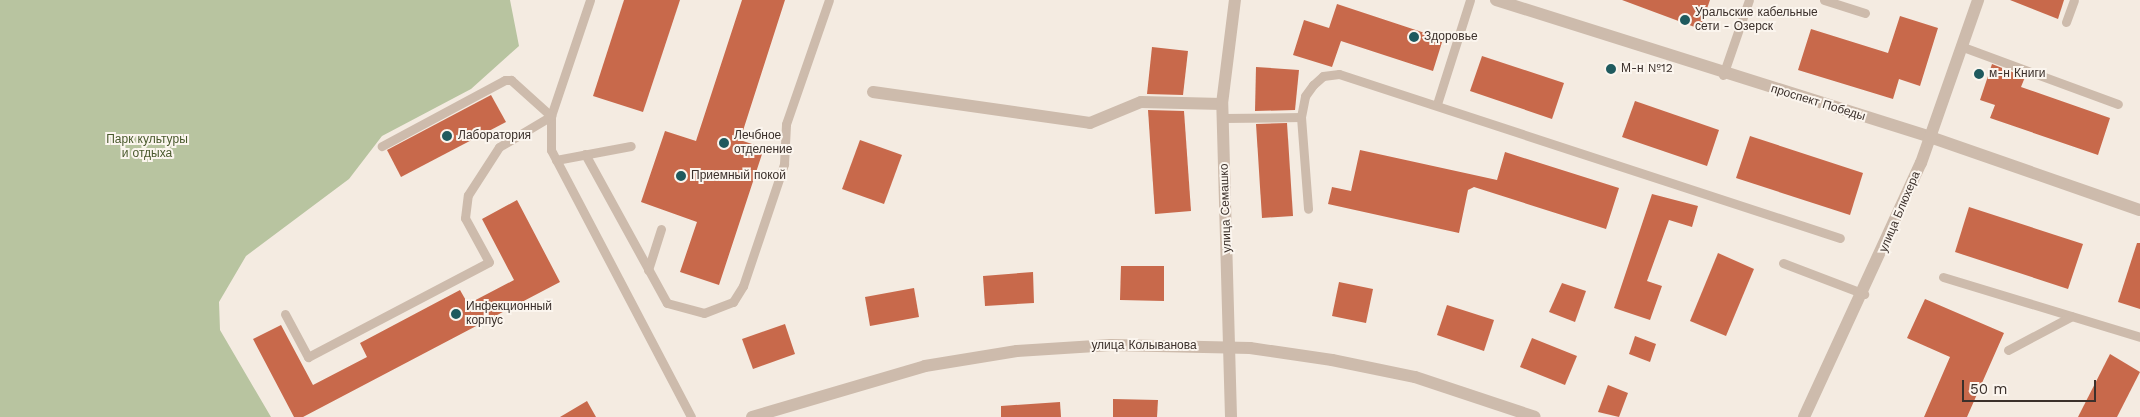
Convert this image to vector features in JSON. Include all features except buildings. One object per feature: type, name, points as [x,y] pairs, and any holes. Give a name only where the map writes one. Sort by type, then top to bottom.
[{"type":"street","name":"улица Семашко","points":[[1231,417],[1231,347],[1222,104],[1235,0]]},
{"type":"street","name":"проспект Победы","points":[[1496,0],[1723,75],[1930,137],[2140,210]]},
{"type":"street","name":"улица Блюхера","points":[[1804,417],[1864,294],[1930,137],[1978,0]]},
{"type":"street","points":[[873,92],[1090,123],[1141,102],[1222,104]]},
{"type":"street","name":"улица Колыванова","points":[[752,417],[896,374],[1018,351],[1111,345],[1231,347],[1415,376],[1535,417]]},
{"type":"lane","points":[[590,0],[551,116],[549,138],[556,160],[691,417]]},
{"type":"lane","points":[[585,154],[662,297],[680,310],[704,313],[733,302],[743,286],[784,164],[786,124],[829,0]]},
{"type":"lane","points":[[1437,104],[1470,0]]},
{"type":"lane","points":[[1723,75],[1749,0]]},
{"type":"lane","points":[[1824,0],[1865,13]]},
{"type":"lane","points":[[2066,22],[2074,0]]},
{"type":"lane","points":[[1963,47],[2118,104]]},
{"type":"lane","points":[[1308,209],[1302,117],[1305,96],[1312,85],[1322,76],[1339,74],[1437,104],[1840,238]]},
{"type":"lane","points":[[382,146],[505,80],[512,80],[551,116]]},
{"type":"lane","points":[[285,314],[308,357],[489,262],[465,218],[468,195],[499,147],[551,116]]},
{"type":"lane","points":[[1223,118],[1302,117]]},
{"type":"lane","points":[[556,160],[631,146]]},
{"type":"lane","points":[[648,270],[661,229]]},
{"type":"lane","points":[[1783,263],[1864,294]]},
{"type":"lane","points":[[1943,277],[2140,337]]},
{"type":"lane","points":[[2008,350],[2072,316]]},
{"type":"green space","name":"Парк культуры и отдыха","points":[[0,0],[510,0],[519,46],[471,89],[382,136],[349,179],[246,256],[219,302],[220,330],[271,417],[0,417]]},
{"type":"place","name":"Уральские кабельные сети - Озерск","points":[[1685,20]]},
{"type":"place","name":"Здоровье","points":[[1414,37]]},
{"type":"place","name":"М-н №12","points":[[1611,69]]},
{"type":"place","name":"м-н Книги","points":[[1979,74]]},
{"type":"place","name":"Лаборатория","points":[[447,136]]},
{"type":"place","name":"Лечбное отделение","points":[[724,143]]},
{"type":"place","name":"Приемный покой","points":[[681,176]]},
{"type":"place","name":"Инфекционный корпус","points":[[456,314]]}]
